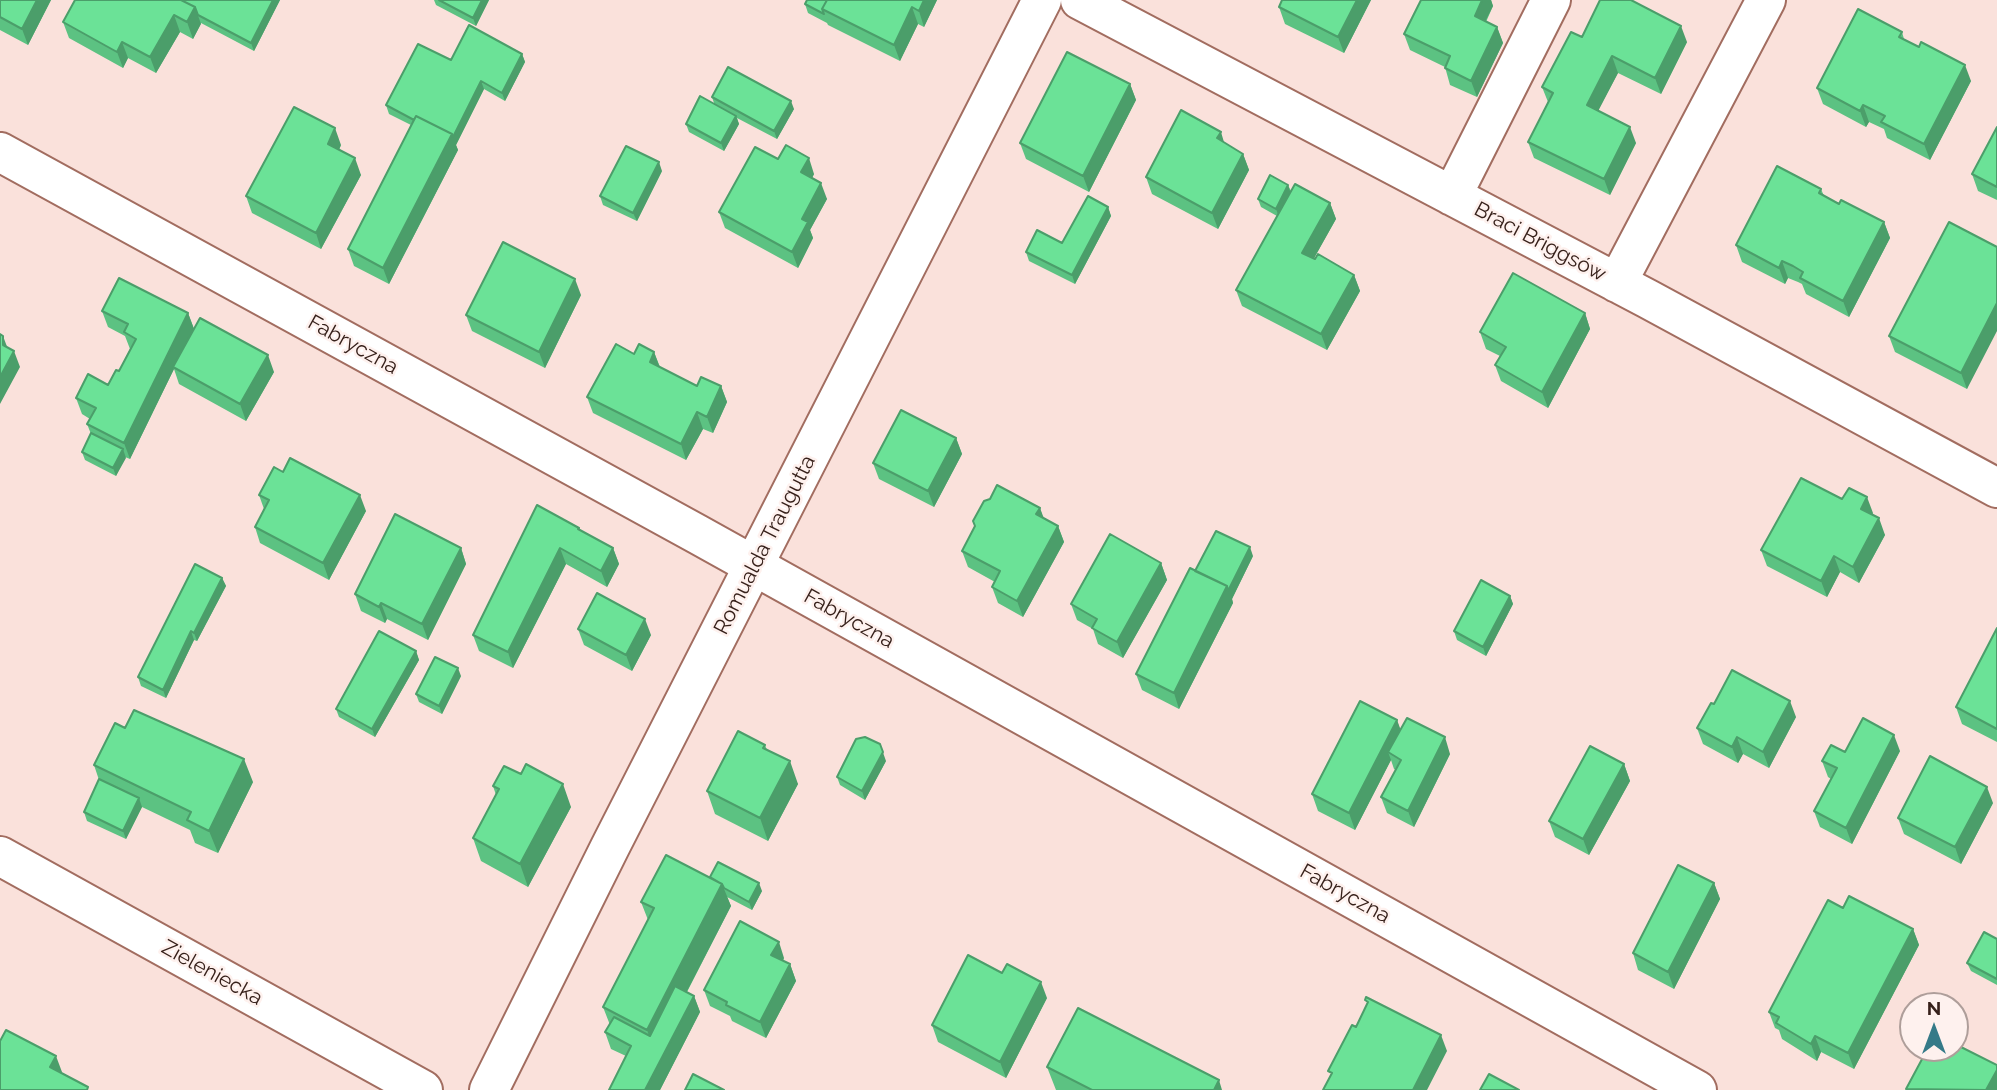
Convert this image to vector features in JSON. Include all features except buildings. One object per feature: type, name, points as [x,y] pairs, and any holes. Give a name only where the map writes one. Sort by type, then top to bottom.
[{"type":"street","name":"Romualda Traugutta","points":[[489,1090],[1042,0]]},
{"type":"street","name":"Braci Briggsów","points":[[1080,0],[1996,485]]},
{"type":"street","points":[[1452,196],[1551,0]]},
{"type":"street","points":[[1617,283],[1766,0]]},
{"type":"street","name":"Fabryczna","points":[[0,152],[754,566],[1696,1090]]},
{"type":"street","name":"Zieleniecka","points":[[0,856],[423,1090]]}]
